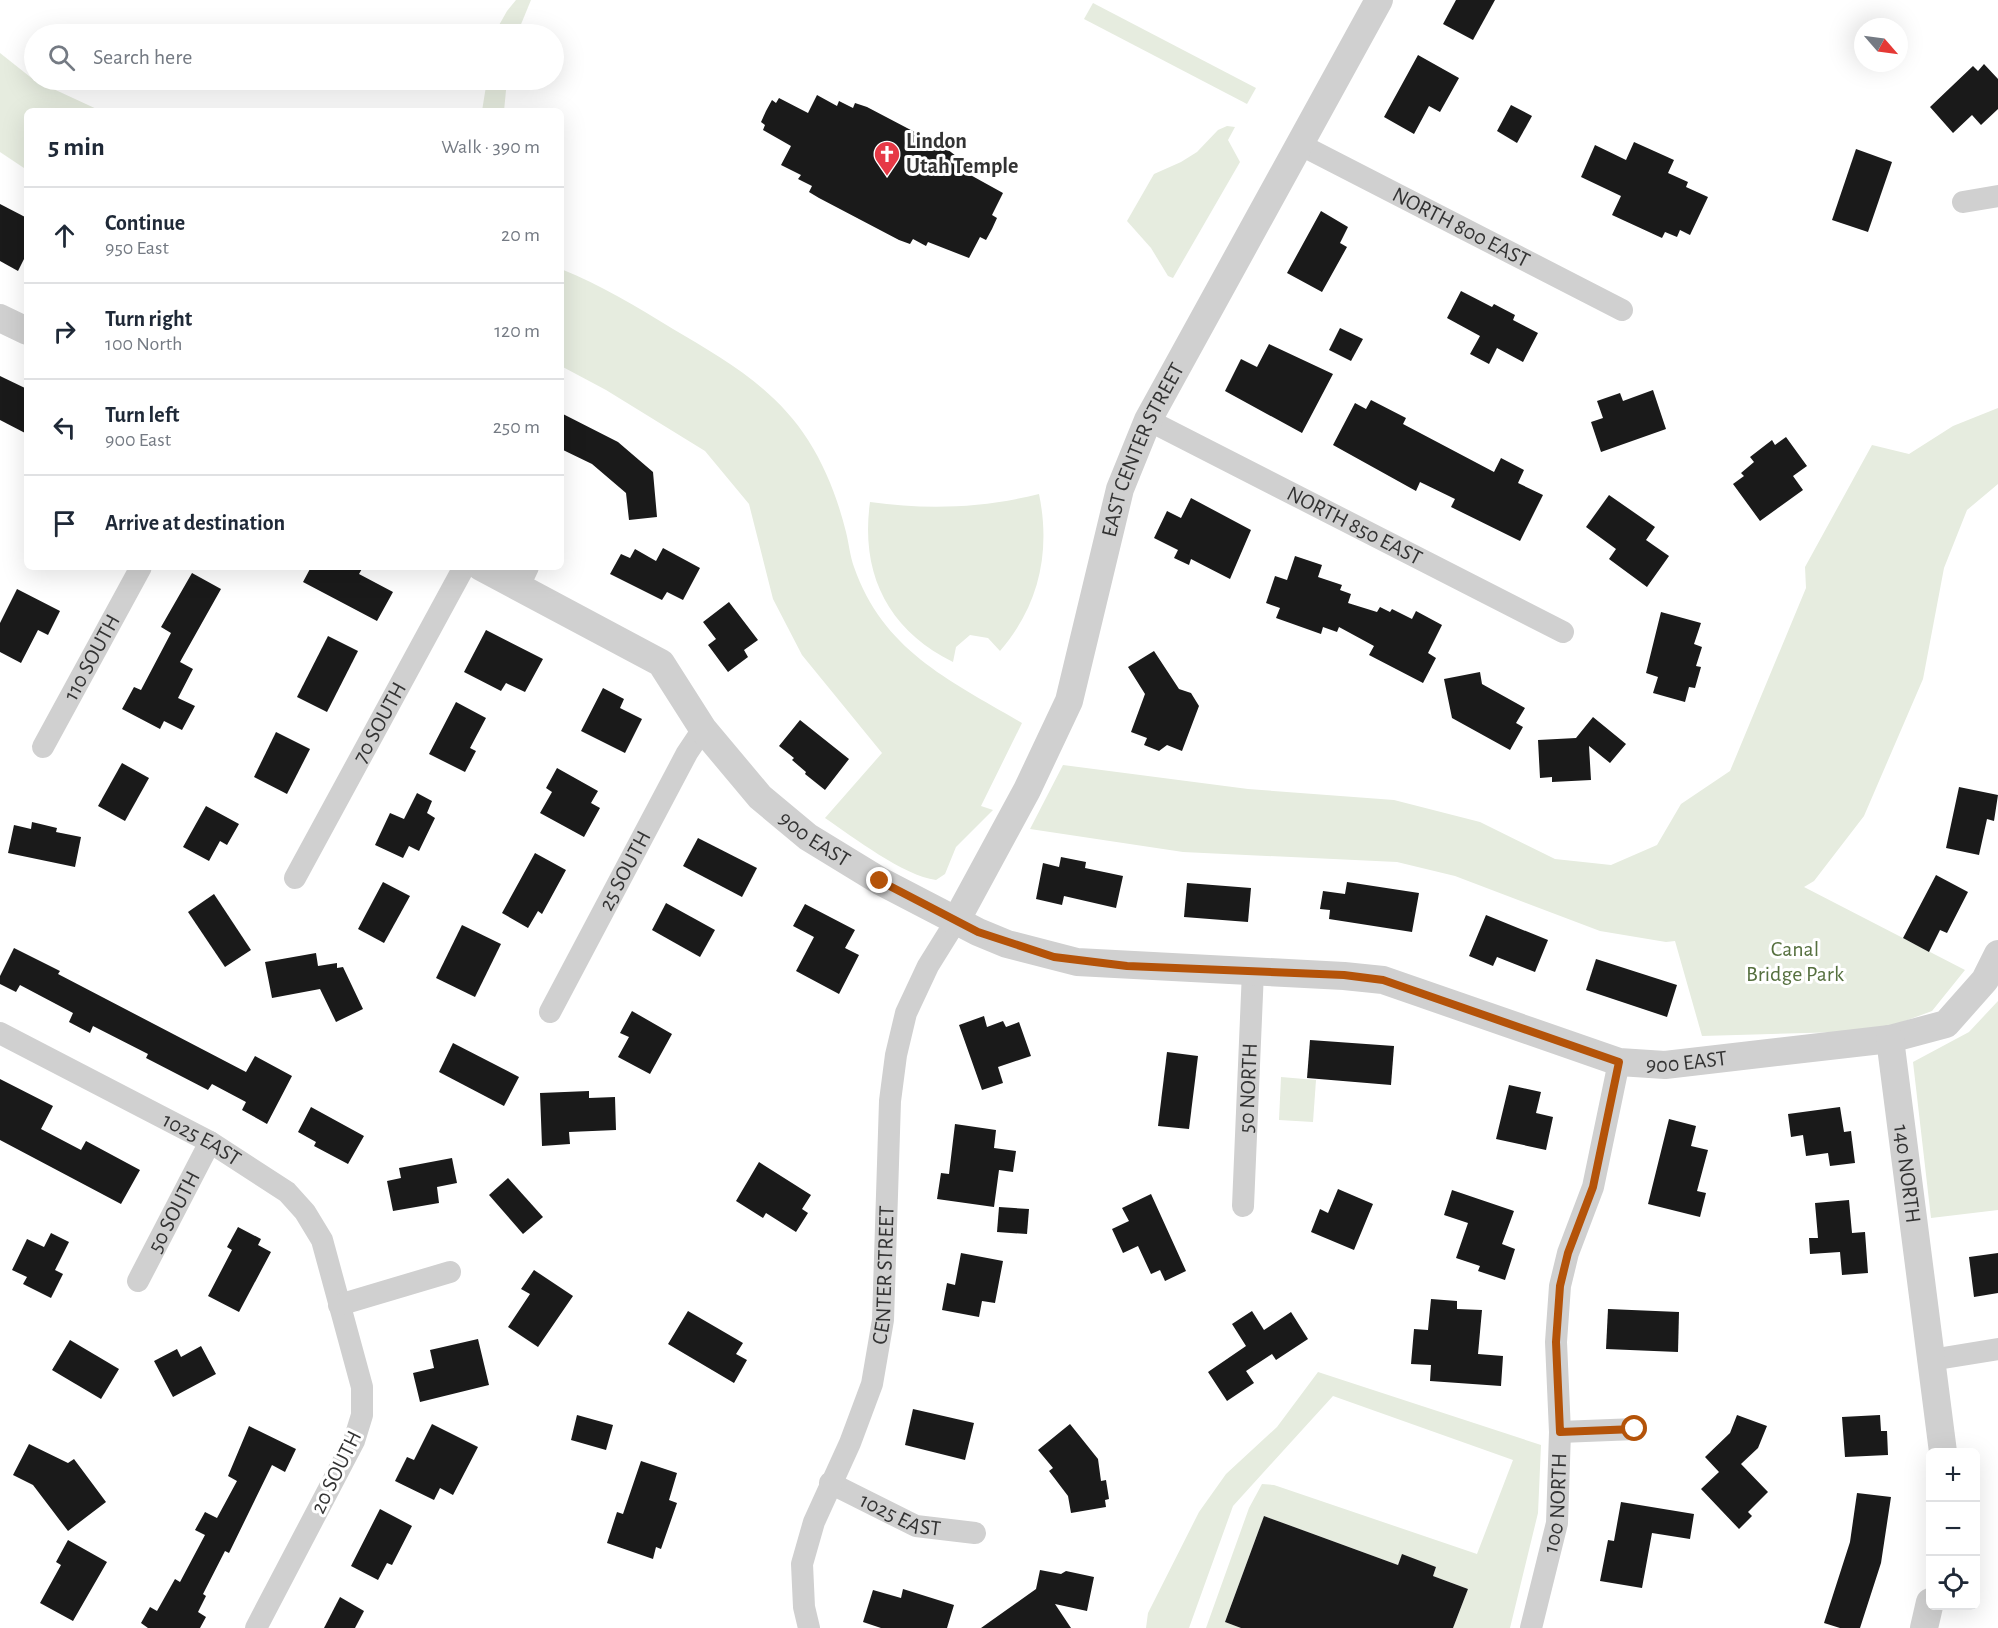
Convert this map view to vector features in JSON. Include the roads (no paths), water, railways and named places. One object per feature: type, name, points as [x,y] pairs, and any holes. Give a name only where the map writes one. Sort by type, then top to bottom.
[{"type":"street","name":"EAST CENTER STREET","points":[[956,921],[1027,790],[1069,701],[1120,489],[1148,420],[1379,0]]},
{"type":"street","name":"NORTH 800 EAST","points":[[1301,145],[1622,310]]},
{"type":"street","points":[[1963,202],[1998,196]]},
{"type":"street","points":[[0,318],[24,330]]},
{"type":"street","name":"NORTH 850 EAST","points":[[1148,420],[1563,632]]},
{"type":"street","name":"110 SOUTH","points":[[43,747],[139,570]]},
{"type":"street","name":"70 SOUTH","points":[[295,878],[462,570]]},
{"type":"street","name":"900 EAST","points":[[495,570],[523,576],[661,663],[703,729],[760,797],[808,837],[880,881],[956,921],[1007,944],[1077,962],[1344,975],[1401,984],[1619,1062],[1665,1065],[1890,1039]]},
{"type":"street","name":"25 SOUTH","points":[[550,1012],[687,753],[703,729]]},
{"type":"street","name":"CENTER STREET","points":[[809,1628],[804,1607],[802,1564],[814,1522],[850,1443],[872,1384],[883,1320],[890,1101],[896,1054],[906,1013],[928,966],[956,921]]},
{"type":"street","points":[[1890,1039],[1946,1024],[1985,981],[1998,954]]},
{"type":"street","name":"50 NORTH","points":[[1243,1206],[1254,971]]},
{"type":"street","name":"1025 EAST","points":[[0,1033],[210,1143],[287,1192],[305,1212],[322,1240],[339,1305]]},
{"type":"street","name":"140 NORTH","points":[[1890,1039],[1942,1448]]},
{"type":"street","name":"100 NORTH","points":[[1531,1628],[1557,1523],[1560,1432],[1556,1342],[1560,1286],[1568,1253],[1593,1187],[1619,1062]]},
{"type":"street","name":"50 SOUTH","points":[[138,1281],[210,1143]]},
{"type":"street","points":[[339,1305],[450,1272]]},
{"type":"street","name":"20 SOUTH","points":[[256,1628],[354,1440],[362,1414],[362,1387],[339,1305]]},
{"type":"street","points":[[1931,1360],[1998,1348]]},
{"type":"street","points":[[1560,1432],[1635,1429]]},
{"type":"street","name":"1025 EAST","points":[[831,1483],[916,1526],[975,1533]]},
{"type":"street","points":[[1924,1628],[1928,1610]]},
{"type":"place","name":"Lindon Utah Temple","points":[[887,177]]},
{"type":"park label","name":"Canal Bridge Park","points":[[1795,962]]}]
